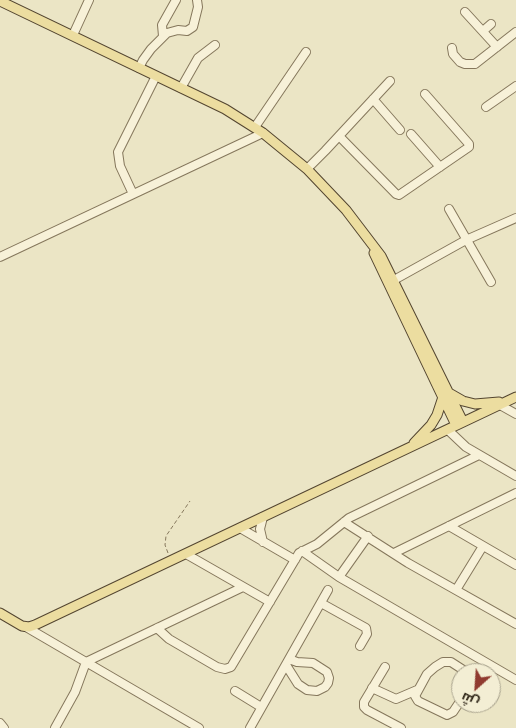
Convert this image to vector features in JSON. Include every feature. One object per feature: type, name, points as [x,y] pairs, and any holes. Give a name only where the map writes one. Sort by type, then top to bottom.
[{"type":"main road","points":[[0,1],[13,3],[73,35],[225,109],[263,133],[306,169],[335,197],[382,256],[446,395],[434,420],[409,448]]},
{"type":"main road","points":[[365,235],[460,424]]},
{"type":"main road","points":[[446,395],[475,404],[486,404],[512,398]]},
{"type":"main road","points":[[0,612],[26,627],[35,625],[512,398]]},
{"type":"street","points":[[73,35],[89,0]]},
{"type":"street","points":[[163,36],[162,25],[176,0]]},
{"type":"street","points":[[140,68],[143,60],[163,36],[173,31],[191,30],[197,16],[197,0]]},
{"type":"street","points":[[465,12],[497,47]]},
{"type":"street","points":[[483,31],[491,24]]},
{"type":"street","points":[[452,48],[453,54],[460,62],[470,65],[480,61],[516,32]]},
{"type":"street","points":[[181,88],[198,58],[215,45]]},
{"type":"street","points":[[254,127],[306,52]]},
{"type":"street","points":[[134,194],[120,166],[118,152],[156,76]]},
{"type":"street","points":[[306,169],[390,81]]},
{"type":"street","points":[[486,107],[516,86]]},
{"type":"street","points":[[339,136],[397,195],[400,195],[468,149],[470,145],[425,94]]},
{"type":"street","points":[[373,99],[400,130]]},
{"type":"street","points":[[0,257],[263,133]]},
{"type":"street","points":[[411,134],[440,168]]},
{"type":"street","points":[[449,209],[490,282]]},
{"type":"street","points":[[394,280],[466,240],[516,218]]},
{"type":"street","points":[[500,404],[516,414]]},
{"type":"street","points":[[448,430],[459,442],[516,476]]},
{"type":"street","points":[[157,628],[169,639],[217,667],[225,669],[231,667],[302,550],[317,544],[344,522],[480,455]]},
{"type":"street","points":[[394,553],[516,493]]},
{"type":"street","points":[[262,542],[260,529],[263,517]]},
{"type":"street","points":[[344,522],[394,553],[408,564],[516,624]]},
{"type":"street","points":[[449,526],[516,565]]},
{"type":"street","points":[[240,528],[295,560]]},
{"type":"street","points":[[339,577],[368,536]]},
{"type":"street","points":[[456,590],[483,546]]},
{"type":"street","points":[[302,550],[339,577],[516,680]]},
{"type":"street","points":[[186,554],[270,602]]},
{"type":"street","points":[[55,728],[75,692],[86,662],[243,587]]},
{"type":"street","points":[[250,728],[328,590]]},
{"type":"street","points":[[321,603],[366,628],[367,634],[360,646]]},
{"type":"street","points":[[26,627],[199,728]]},
{"type":"street","points":[[287,662],[313,662],[327,672],[328,683],[317,691],[307,690],[298,684],[287,662]]},
{"type":"street","points":[[451,713],[447,715],[416,699],[415,696],[430,670],[443,662],[453,663]]},
{"type":"street","points":[[385,667],[364,702],[365,709],[401,728]]},
{"type":"street","points":[[372,688],[396,699],[417,690]]},
{"type":"street","points":[[235,691],[261,707]]},
{"type":"street","points":[[0,723],[4,728]]},
{"type":"path","points":[[171,561],[165,544],[166,539],[190,501]]}]
